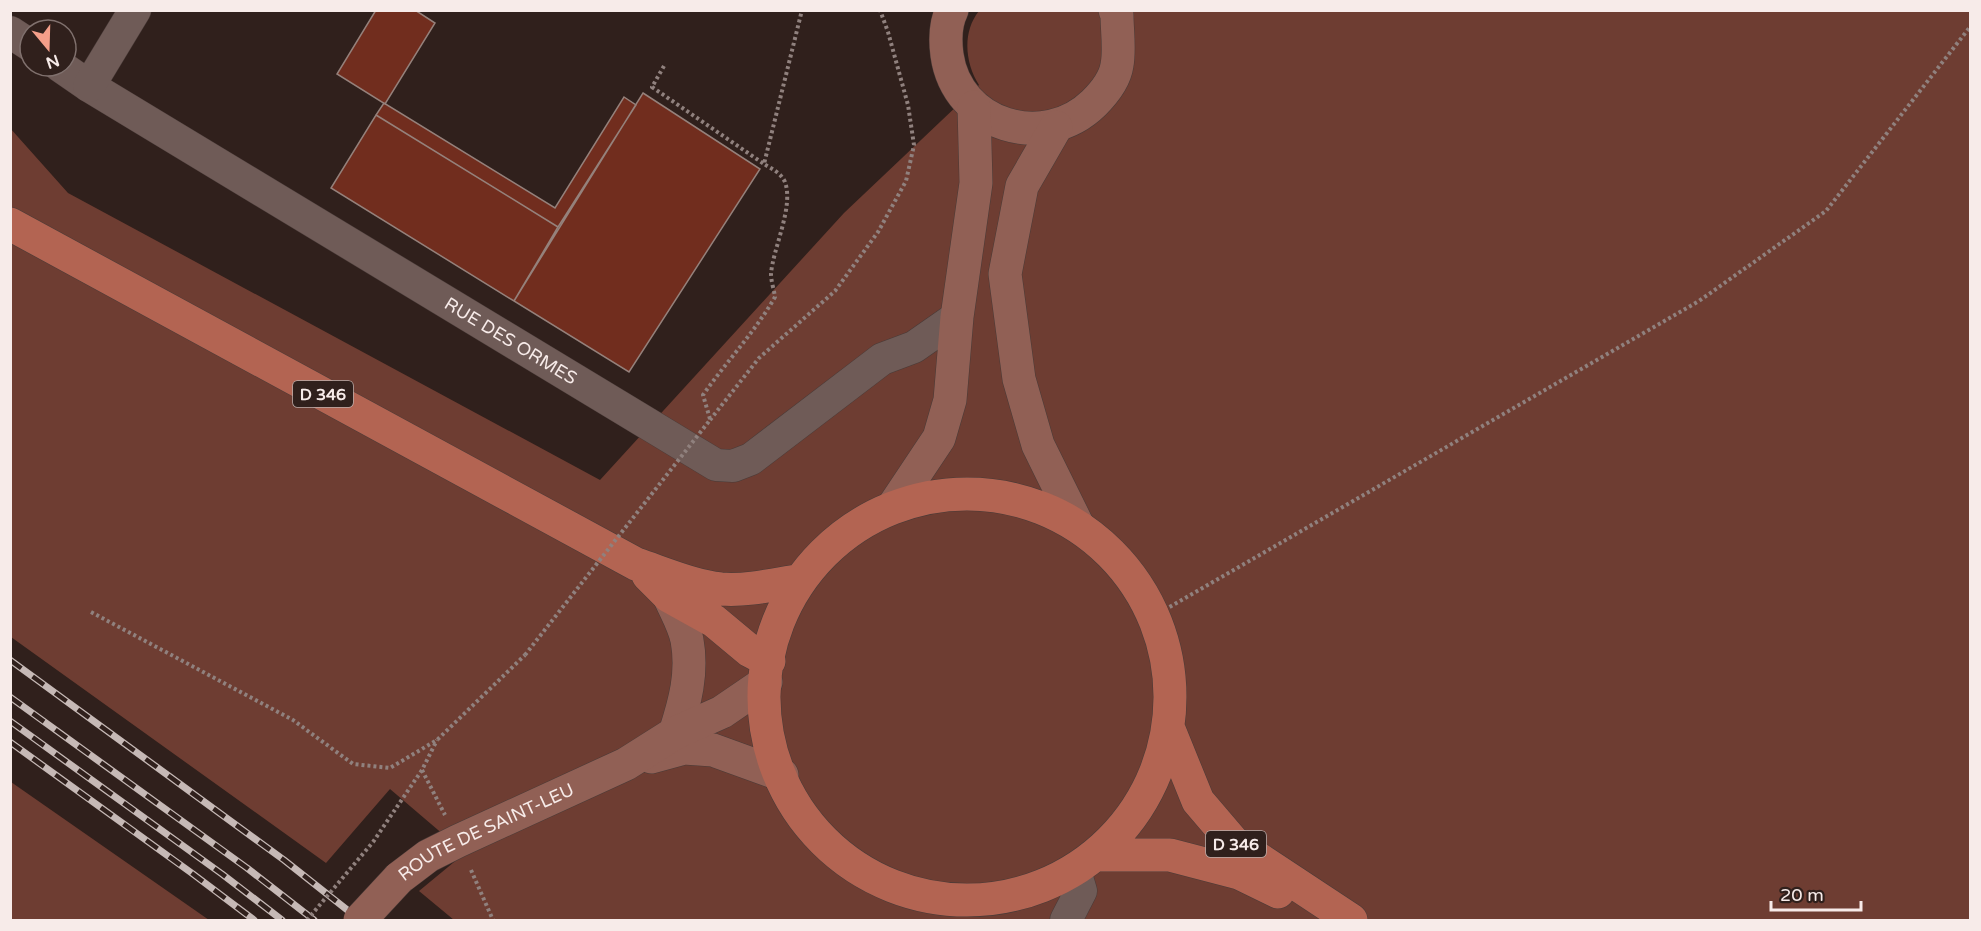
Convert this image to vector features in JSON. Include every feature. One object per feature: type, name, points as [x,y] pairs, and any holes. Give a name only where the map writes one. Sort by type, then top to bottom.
[{"type":"main road","points":[[949,12],[945,40],[948,65],[958,88],[974,107],[998,123],[1027,129],[1056,127],[1083,114],[1104,93],[1118,65],[1117,12]]},
{"type":"main road","points":[[896,504],[939,438],[950,400],[957,317],[976,183],[974,107]]},
{"type":"main road","points":[[1056,127],[1022,186],[1005,274],[1019,379],[1038,445],[1078,526]]},
{"type":"main road","name":"D 346","points":[[10,224],[636,564],[694,583],[722,589],[759,587],[796,581]]},
{"type":"main road","points":[[960,495],[1024,500],[1078,526],[1104,546],[1125,567],[1154,616],[1169,671],[1168,727],[1155,774],[1132,818],[1088,864],[1021,897],[963,903],[905,893],[853,866],[811,826],[782,775],[768,730],[767,672],[771,630],[796,581],[839,535],[896,504],[960,495]]},
{"type":"main road","name":"D 346","points":[[636,564],[669,596],[714,621],[750,651],[767,672]]},
{"type":"main road","points":[[669,596],[687,638],[690,672],[684,704],[675,733]]},
{"type":"main road","name":"ROUTE DE SAINT-LEU","points":[[360,921],[399,878],[438,850],[626,764],[675,733],[722,712],[767,672]]},
{"type":"main road","name":"D 346","points":[[1168,727],[1198,801],[1233,842],[1351,921]]},
{"type":"main road","name":"ROUTE DE SAINT-LEU","points":[[626,764],[684,748],[713,750],[782,775]]},
{"type":"main road","name":"D 346","points":[[1088,864],[1170,855],[1239,873],[1339,921]]},
{"type":"street","points":[[89,86],[135,10]]},
{"type":"street","name":"RUE DES ORMES","points":[[77,78],[716,465],[733,466],[751,459],[882,359],[914,346],[957,317]]},
{"type":"street","points":[[1066,921],[1081,891],[1088,864]]},
{"type":"path","points":[[764,164],[802,10]]},
{"type":"path","points":[[91,612],[293,720],[353,764],[390,768],[437,740],[525,655],[759,358],[835,291],[878,232],[906,182],[914,145],[908,105],[880,10]]},
{"type":"path","points":[[1154,616],[1699,301],[1826,211],[1971,27]]},
{"type":"path","points":[[664,66],[652,87],[779,173],[785,183],[786,198],[771,276],[775,297],[764,316],[703,395],[710,420]]},
{"type":"path","points":[[307,921],[373,842],[422,770],[437,740]]},
{"type":"shaded area","points":[[979,11],[1970,11],[1970,920],[454,920],[419,891],[465,853],[390,789],[326,863],[11,637],[10,128],[68,193],[600,480],[844,213],[979,85],[971,67],[967,48],[970,28]]},
{"type":"shaded area","points":[[11,782],[209,920],[11,920]]},
{"type":"building","points":[[376,10],[415,10],[435,23],[385,104],[337,74]]},
{"type":"building","points":[[643,93],[760,169],[629,372],[514,301]]},
{"type":"building","points":[[624,97],[636,105],[558,227],[376,115],[384,103],[555,208]]},
{"type":"building","points":[[376,115],[558,227],[514,301],[331,188]]},
{"type":"railway","points":[[10,660],[284,860],[360,920]]},
{"type":"railway","points":[[10,697],[247,868],[314,920]]},
{"type":"railway","points":[[10,721],[282,920]]},
{"type":"railway","points":[[10,742],[254,920]]}]
